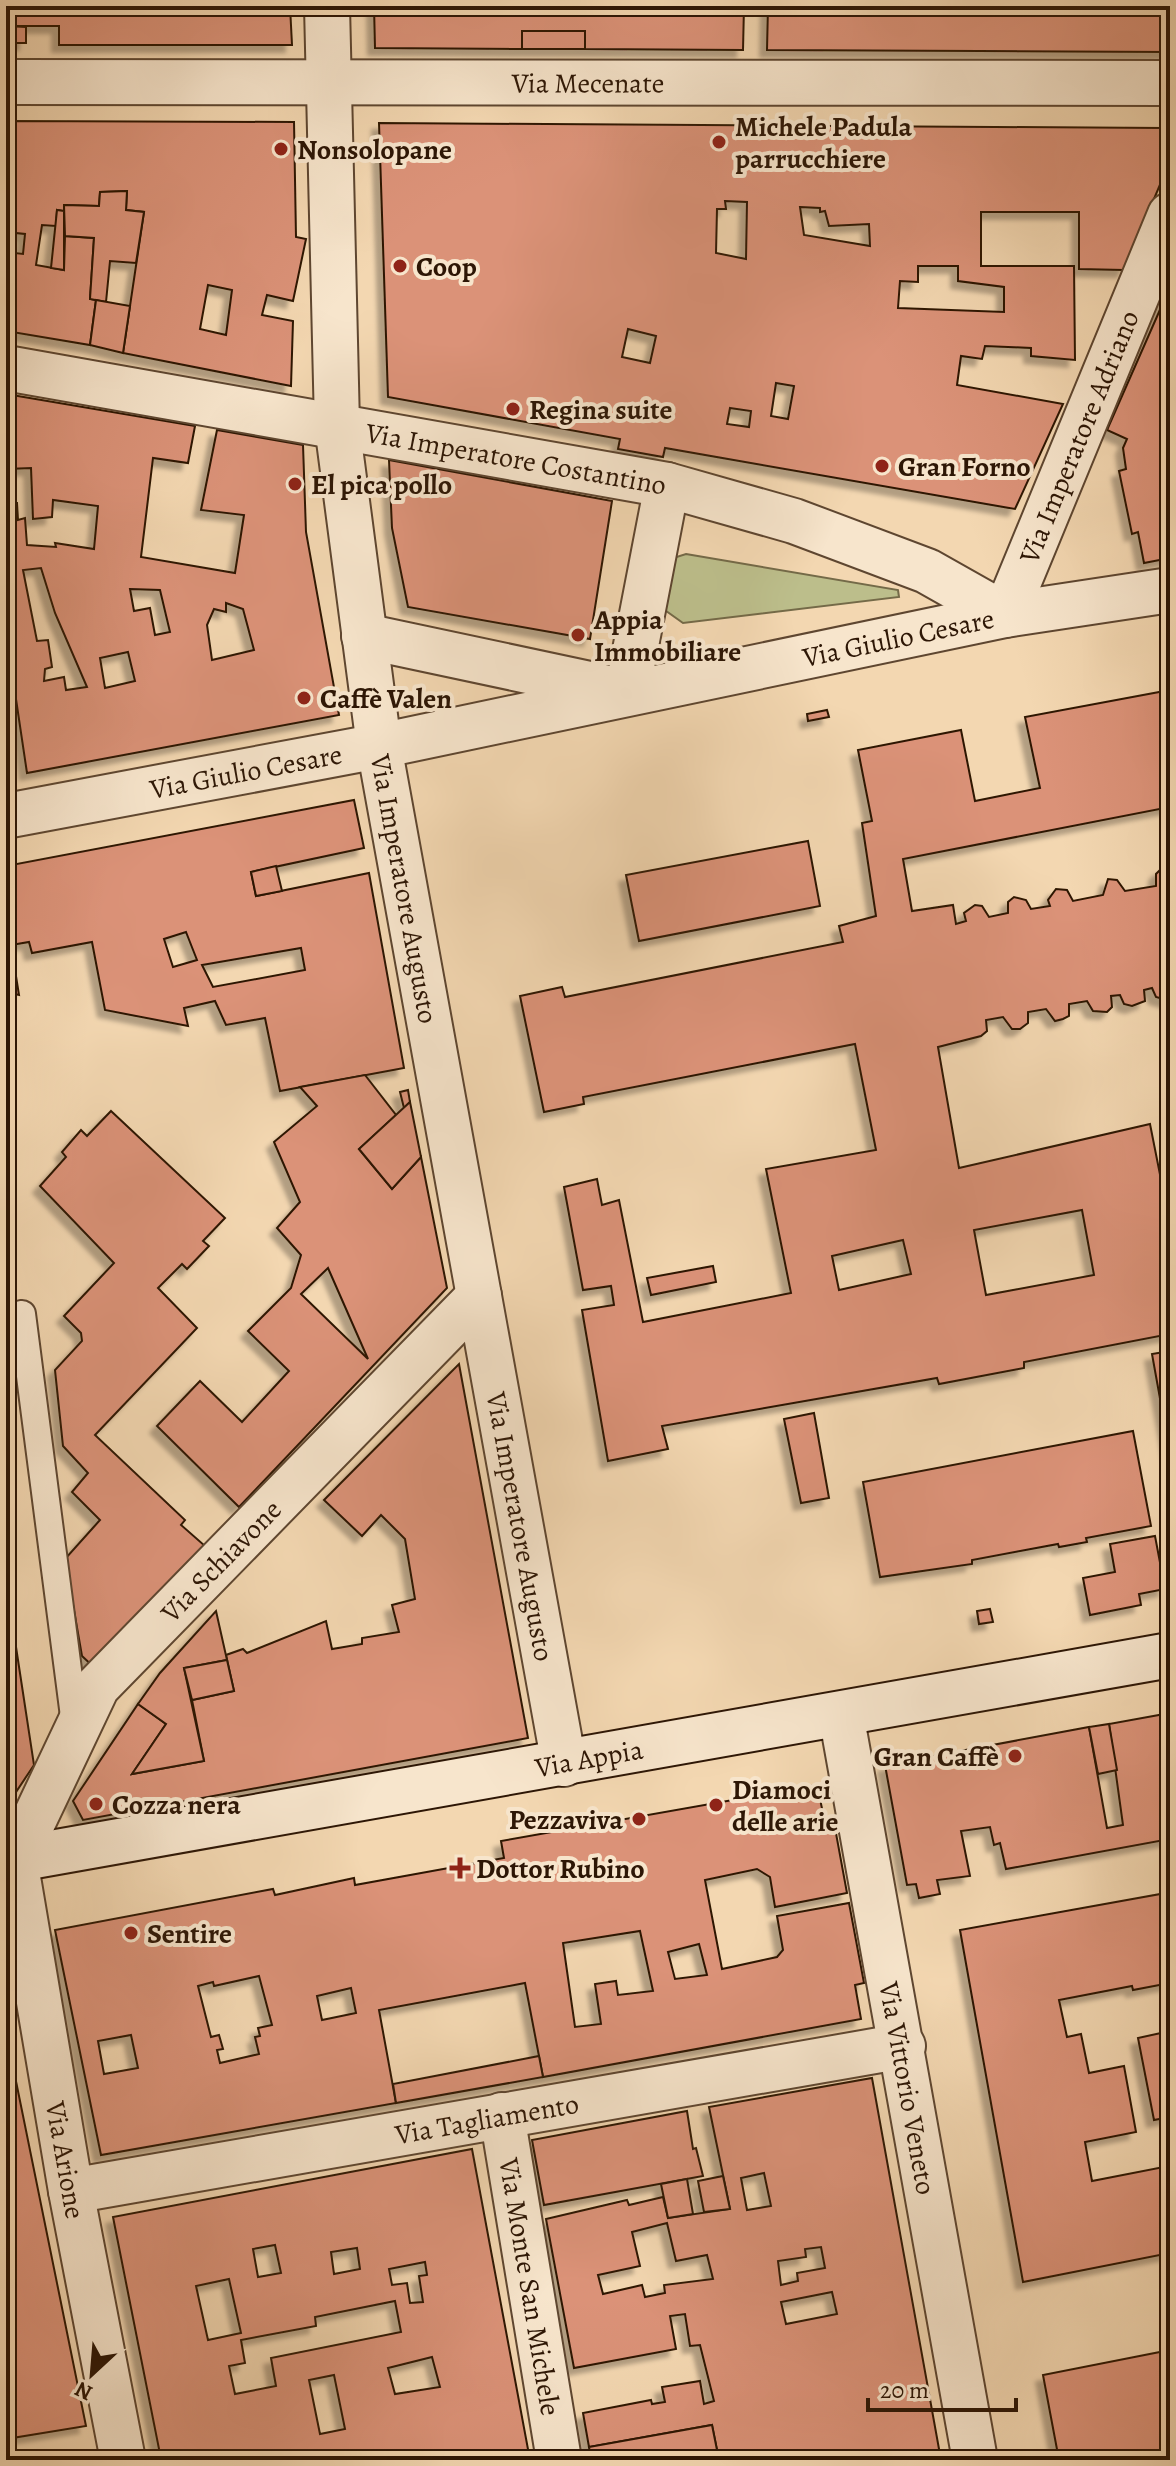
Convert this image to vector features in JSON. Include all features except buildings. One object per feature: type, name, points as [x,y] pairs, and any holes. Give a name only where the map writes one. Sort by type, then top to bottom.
[{"type":"street","name":"Via Imperatore Augusto","points":[[327,6],[337,425],[364,636],[379,746],[564,1764]]},
{"type":"street","name":"Via Mecenate","points":[[6,82],[1170,83]]},
{"type":"street","name":"Via Imperatore Adriano","points":[[1005,615],[1170,215]]},
{"type":"street","name":"Via Imperatore Costantino","points":[[6,368],[667,485],[794,521],[927,571],[1005,615]]},
{"type":"street","points":[[627,692],[667,485]]},
{"type":"street","name":"Via Giulio Cesare","points":[[6,816],[379,746],[1005,615],[1170,590]]},
{"type":"street","name":"Via Giulio Cesare","points":[[364,636],[627,692]]},
{"type":"street","name":"Via Schiavone","points":[[10,1861],[97,1687],[479,1296]]},
{"type":"street","name":"Via Appia","points":[[10,1861],[1170,1655]]},
{"type":"street","name":"Via Vittorio Veneto","points":[[841,1714],[975,2460]]},
{"type":"street","name":"Via Arione","points":[[10,1861],[123,2460]]},
{"type":"street","name":"Via Tagliamento","points":[[71,2191],[903,2046]]},
{"type":"street","name":"Via Monte San Michele","points":[[502,2115],[559,2460]]},
{"type":"lane","points":[[22,1314],[76,1732]]},
{"type":"green space","points":[[686,554],[898,590],[899,597],[683,623],[662,608],[667,560]]},
{"type":"place","name":"Michele Padula parrucchiere","points":[[719,142]]},
{"type":"place","name":"Nonsolopane","points":[[281,149]]},
{"type":"place","name":"Coop","points":[[400,266]]},
{"type":"place","name":"Regina suite","points":[[513,409]]},
{"type":"place","name":"Gran Forno","points":[[882,466]]},
{"type":"place","name":"El pica pollo","points":[[295,484]]},
{"type":"place","name":"Appia Immobiliare","points":[[578,635]]},
{"type":"place","name":"Caffè Valen","points":[[304,698]]},
{"type":"place","name":"Gran Caffè","points":[[1015,1756]]},
{"type":"place","name":"Cozza nera","points":[[96,1804]]},
{"type":"place","name":"Diamoci delle arie","points":[[716,1805]]},
{"type":"place","name":"Pezzaviva","points":[[639,1819]]},
{"type":"place","name":"Dottor Rubino","points":[[460,1868]]},
{"type":"place","name":"Sentire","points":[[131,1933]]}]
